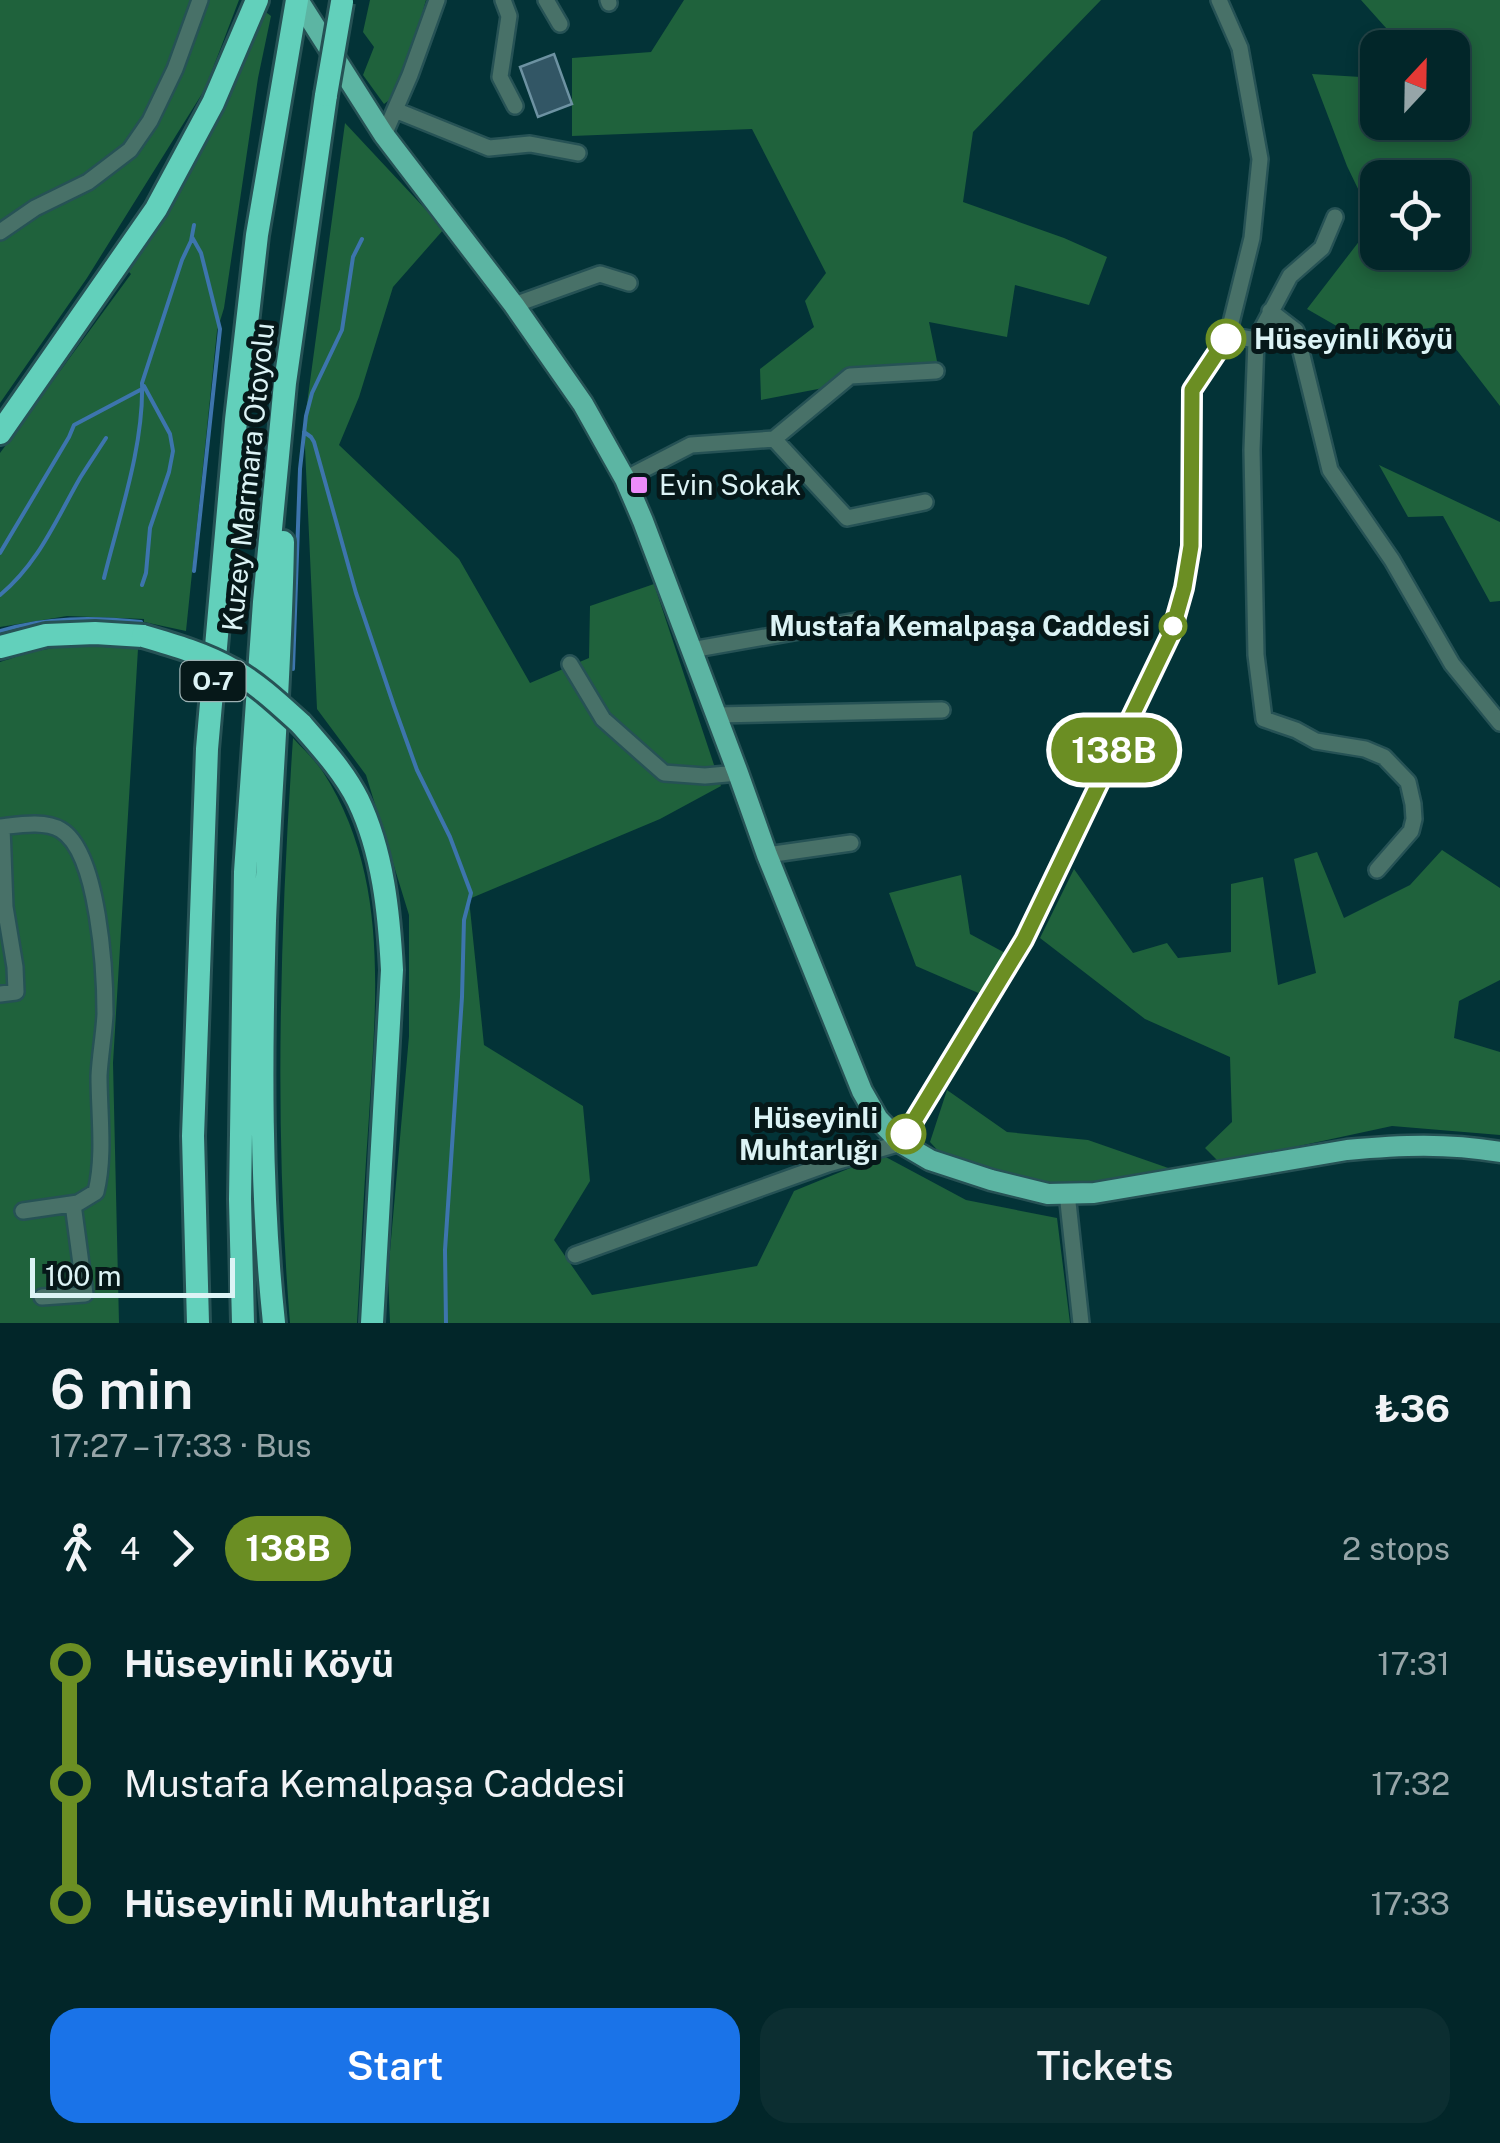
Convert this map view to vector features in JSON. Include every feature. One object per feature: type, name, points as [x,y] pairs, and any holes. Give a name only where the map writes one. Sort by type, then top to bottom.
[{"type":"highway","points":[[0,434],[156,209],[213,104],[257,0]]},
{"type":"highway","name":"Kuzey Marmara Otoyolu","points":[[198,1323],[194,1136],[207,748],[257,235],[297,0]]},
{"type":"highway","name":"Kuzey Marmara Otoyolu","points":[[243,1323],[240,1199],[245,872],[264,602],[285,382],[343,1]]},
{"type":"highway","points":[[274,1323],[266,1251],[265,960],[282,600],[285,382]]},
{"type":"highway","points":[[0,647],[46,635],[95,632],[143,636],[201,655],[233,670],[302,724],[333,761],[358,800],[384,891],[392,970],[372,1323]]},
{"type":"main road","points":[[297,0],[384,135],[514,305],[583,404],[625,479],[767,855],[862,1091],[878,1120],[901,1143],[930,1160],[1048,1194],[1094,1193],[1374,1147],[1424,1144],[1500,1152]]},
{"type":"street","points":[[0,232],[35,208],[88,182],[130,150],[175,69],[200,0]]},
{"type":"street","points":[[384,135],[437,0]]},
{"type":"street","points":[[503,0],[509,16],[500,77],[515,106]]},
{"type":"street","points":[[546,0],[560,24]]},
{"type":"street","points":[[574,1255],[828,1164],[901,1143],[1024,940],[1171,634],[1184,588],[1191,546],[1192,390],[1228,335],[1252,238],[1260,158],[1240,48],[1218,0]]},
{"type":"street","points":[[394,110],[489,148],[530,144],[578,152]]},
{"type":"street","points":[[1334,217],[1322,248],[1290,276],[1256,340],[1252,468],[1256,655],[1264,719],[1316,741],[1384,756],[1408,782],[1414,819],[1410,830],[1377,870]]},
{"type":"street","points":[[514,305],[600,274],[629,283]]},
{"type":"street","points":[[1270,311],[1296,331],[1330,470],[1392,560],[1452,664],[1500,723]]},
{"type":"street","points":[[1228,335],[1256,340]]},
{"type":"street","points":[[625,479],[691,444],[774,439],[850,376],[936,370]]},
{"type":"street","points":[[774,439],[847,518],[926,502]]},
{"type":"street","points":[[691,650],[862,620]]},
{"type":"street","points":[[570,664],[603,719],[664,774],[738,773]]},
{"type":"street","points":[[716,715],[942,710]]},
{"type":"street","points":[[0,994],[16,992],[1,827],[32,824],[61,830],[83,856],[95,899],[105,1014],[100,1070],[100,1172],[96,1192],[78,1203],[23,1211]]},
{"type":"street","points":[[767,855],[851,843]]},
{"type":"street","points":[[1067,1193],[1081,1323]]},
{"type":"street","points":[[42,1297],[85,1294],[73,1204]]},
{"type":"green space","points":[[0,0],[239,0],[205,89],[87,278],[0,403]]},
{"type":"green space","points":[[370,0],[426,0],[400,92],[384,104],[363,75],[374,47],[363,32]]},
{"type":"green space","points":[[684,0],[1101,0],[973,132],[963,202],[1107,257],[1089,305],[1015,285],[1007,337],[929,322],[938,366],[761,400],[760,369],[814,327],[805,301],[826,273],[752,129],[572,136],[572,58],[651,52]]},
{"type":"green space","points":[[1361,0],[1500,0],[1500,406],[1439,327],[1354,336],[1307,309],[1360,240],[1360,270],[1470,270],[1470,160],[1360,160],[1360,193],[1312,74],[1360,77],[1360,140],[1470,140],[1470,30],[1388,30]]},
{"type":"green space","points":[[263,10],[271,16],[224,308],[217,331],[186,631],[144,619],[67,616],[0,627],[0,453],[131,274],[127,270]]},
{"type":"green space","points":[[345,123],[444,229],[393,287],[359,397],[339,445],[459,559],[530,683],[589,658],[590,606],[654,584],[721,786],[660,819],[469,899],[484,1045],[583,1106],[590,1181],[554,1240],[592,1295],[757,1266],[794,1191],[882,1155],[966,1200],[1057,1218],[1070,1323],[390,1323],[388,1274],[409,1036],[409,915],[366,775],[317,709],[304,426]]},
{"type":"green space","points":[[1379,465],[1500,522],[1500,601],[1490,602],[1443,516],[1408,517]]},
{"type":"green space","points":[[70,645],[138,649],[113,1063],[119,1323],[0,1323],[0,662]]},
{"type":"green space","points":[[293,738],[323,772],[344,812],[359,853],[374,939],[374,1028],[357,1323],[290,1323],[280,1103]]},
{"type":"green space","points":[[1442,850],[1500,888],[1500,980],[1459,1001],[1454,1038],[1500,1052],[1500,1135],[1392,1126],[1220,1163],[1205,1148],[1232,1122],[1230,1057],[1145,1019],[1040,938],[1074,869],[1133,953],[1167,943],[1178,958],[1231,952],[1231,884],[1263,877],[1278,985],[1316,973],[1294,859],[1317,852],[1344,918],[1410,885]]},
{"type":"green space","points":[[961,875],[970,934],[1007,954],[983,995],[916,966],[889,893]]},
{"type":"green space","points":[[947,1090],[1007,1132],[1088,1140],[1174,1170],[1077,1186],[953,1167],[930,1142]]},
{"type":"building","points":[[554,54],[572,104],[538,117],[520,67]]},
{"type":"waterway","points":[[104,578],[135,456],[142,383],[194,225]]},
{"type":"waterway","points":[[192,237],[201,253],[220,329],[194,571]]},
{"type":"waterway","points":[[293,669],[300,469],[306,416],[312,393],[342,330],[353,257],[362,239]]},
{"type":"waterway","points":[[142,585],[150,528],[173,451],[170,434],[144,386]]},
{"type":"waterway","points":[[0,553],[74,425],[142,389]]},
{"type":"waterway","points":[[304,432],[314,442],[356,593],[417,770],[450,837],[471,893],[464,920],[445,1250],[446,1323]]},
{"type":"waterway","points":[[0,595],[36,555],[106,438]]},
{"type":"waterway","points":[[0,631],[70,619],[141,622]]},
{"type":"bus line","name":"138B","points":[[906,1134],[1024,940],[1171,634],[1191,546],[1192,390],[1226,339]]},
{"type":"place","name":"Hüseyinli Köyü","points":[[1226,339]]},
{"type":"place","name":"Evin Sokak","points":[[639,485]]},
{"type":"place","name":"Mustafa Kemalpaşa Caddesi","points":[[1173,626]]},
{"type":"place","name":"Hüseyinli Muhtarlığı","points":[[906,1134]]}]
